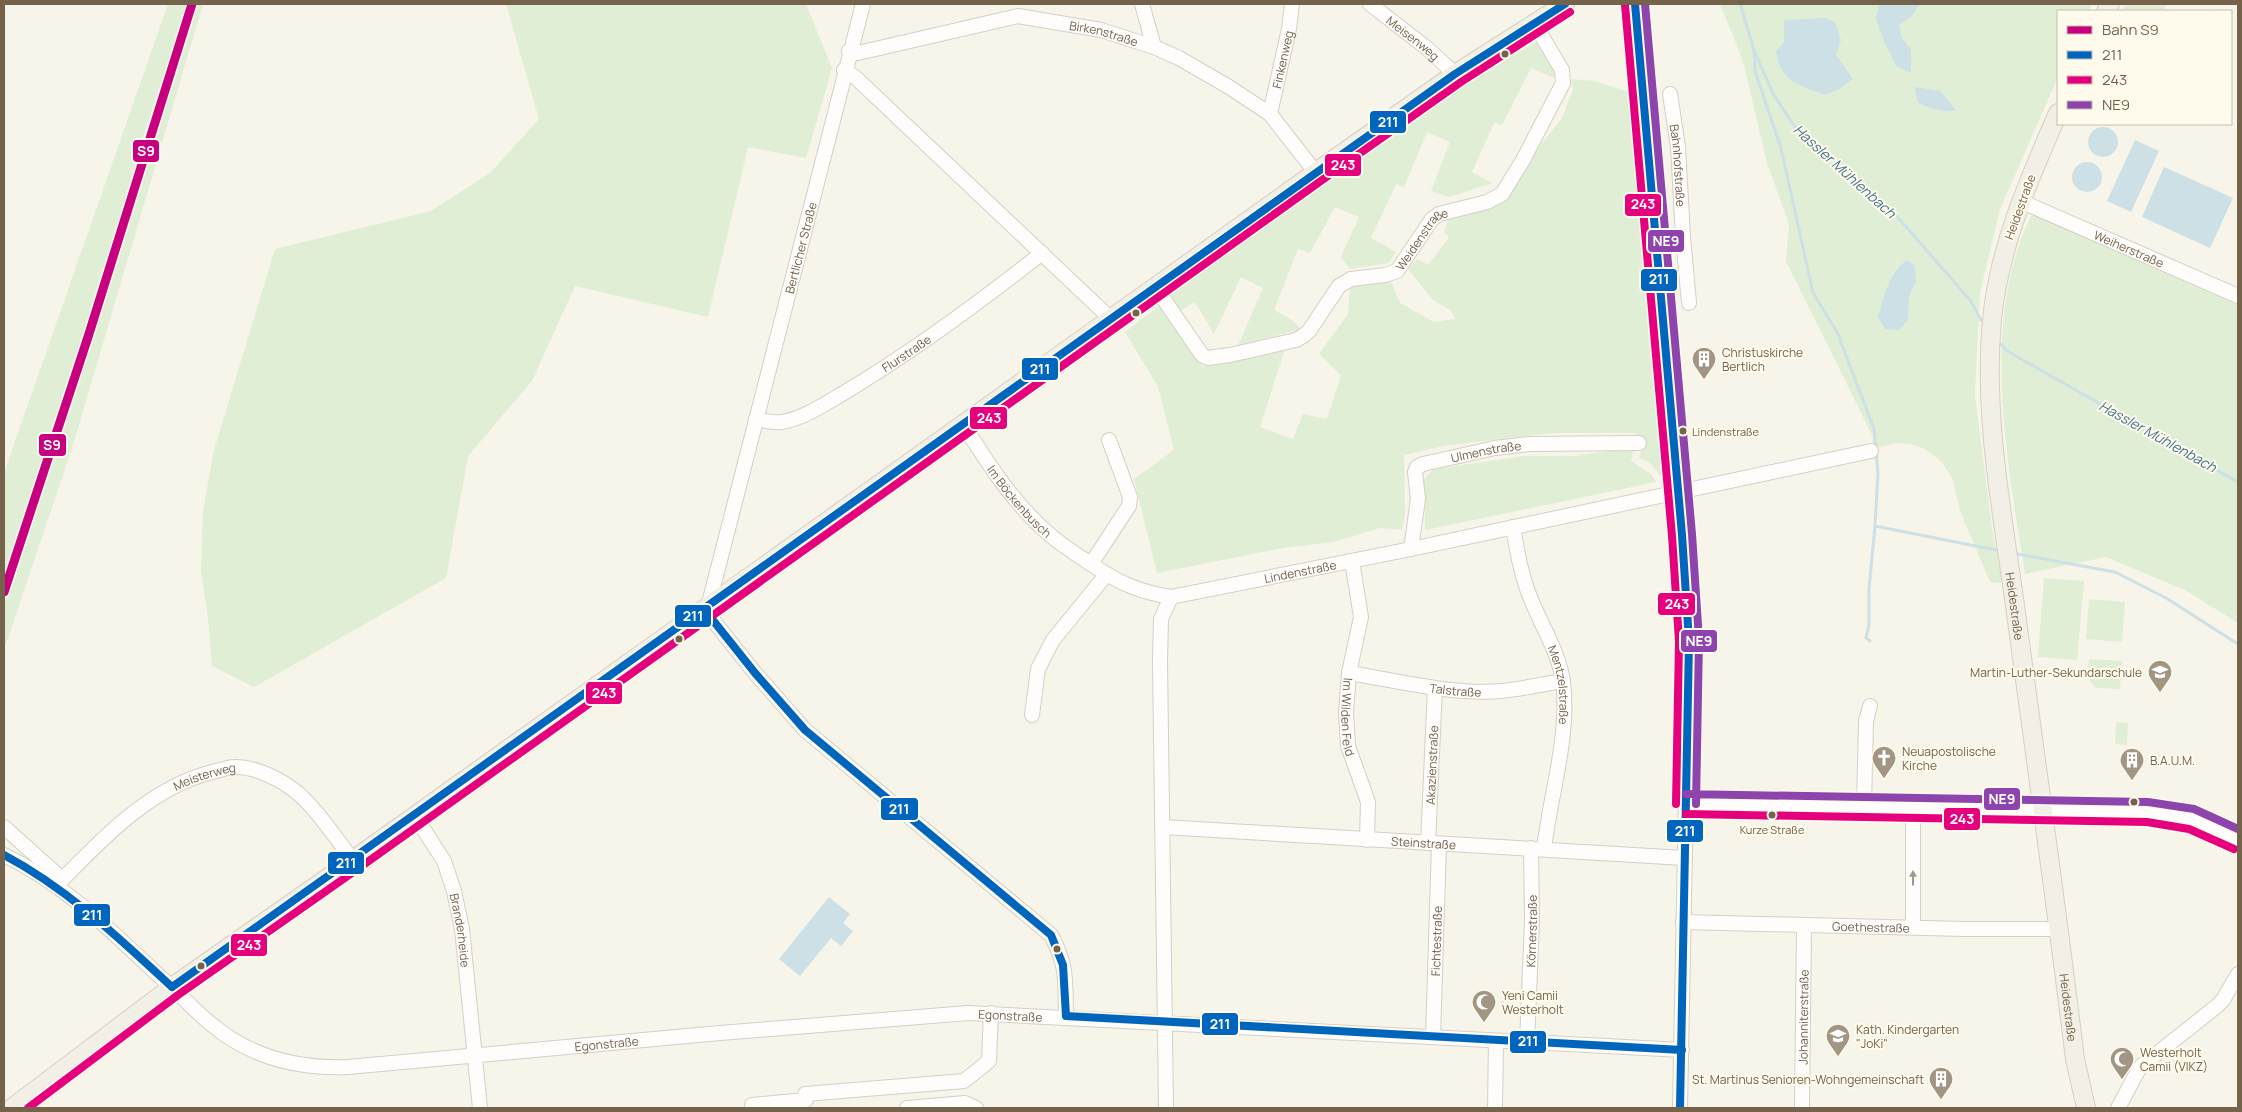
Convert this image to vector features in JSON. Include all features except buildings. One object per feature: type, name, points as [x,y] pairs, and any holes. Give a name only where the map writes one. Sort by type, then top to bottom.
[{"type":"main road","points":[[12,1108],[172,987],[415,816],[1316,172],[1455,74],[1565,4]]},
{"type":"main road","name":"Heidestraße","points":[[2057,115],[2020,201],[2002,263],[1993,318],[1989,368],[1994,440],[2008,551],[2075,1059],[2086,1108]]},
{"type":"street","name":"Bertlicher Straße","points":[[706,608],[862,4]]},
{"type":"street","points":[[1142,4],[1154,47]]},
{"type":"street","name":"Finkenweg","points":[[1270,114],[1289,30],[1292,4]]},
{"type":"street","name":"Meisenweg","points":[[1370,4],[1428,49],[1455,74]]},
{"type":"street","points":[[1635,4],[1678,493],[1689,641],[1680,1108]]},
{"type":"street","name":"Birkenstraße","points":[[849,51],[858,53],[896,46],[1017,10],[1101,30],[1154,47],[1228,87],[1270,114],[1316,172]]},
{"type":"street","name":"Weidenstraße","points":[[1156,288],[1202,355],[1208,358],[1296,340],[1309,330],[1338,286],[1352,279],[1385,275],[1397,270],[1432,219],[1439,214],[1487,202],[1502,194],[1523,160],[1563,83],[1562,70],[1534,23]]},
{"type":"street","points":[[844,70],[855,77],[1111,319]]},
{"type":"street","name":"Bahnhofstraße","points":[[1670,94],[1678,147],[1689,303]]},
{"type":"street","name":"Weiherstraße","points":[[2020,201],[2238,296]]},
{"type":"street","points":[[1655,240],[1683,237]]},
{"type":"street","name":"Flurstraße","points":[[756,419],[768,422],[782,422],[825,404],[895,360],[989,295],[1042,253]]},
{"type":"street","name":"Im Böckenbusch","points":[[963,424],[989,464],[1024,510],[1050,536],[1106,575],[1149,594],[1171,597]]},
{"type":"street","points":[[1091,564],[1129,506],[1130,497],[1109,440]]},
{"type":"street","name":"Ulmenstraße","points":[[1412,549],[1418,499],[1415,472],[1417,467],[1494,448],[1529,444],[1578,442],[1639,443]]},
{"type":"street","name":"Lindenstraße","points":[[1171,597],[1412,549],[1871,451]]},
{"type":"street","name":"Mentzelstraße","points":[[1512,527],[1519,565],[1529,594],[1556,657],[1563,681],[1565,729],[1548,817],[1538,849]]},
{"type":"street","name":"Im Wilden Feld","points":[[1352,561],[1361,617],[1349,673],[1346,712],[1348,746],[1368,802],[1367,840]]},
{"type":"street","points":[[1032,715],[1038,669],[1053,640],[1106,575]]},
{"type":"street","points":[[1149,594],[1161,619]]},
{"type":"street","points":[[1166,1108],[1161,619],[1171,597]]},
{"type":"street","points":[[706,608],[755,673],[805,730],[1051,935],[1061,955],[1065,969],[1066,1016]]},
{"type":"street","name":"Talstraße","points":[[1349,673],[1436,688],[1502,690],[1563,681]]},
{"type":"street","name":"Akazienstraße","points":[[1433,844],[1436,688]]},
{"type":"street","points":[[1864,806],[1866,721],[1870,706]]},
{"type":"street","name":"Meisterweg","points":[[59,882],[114,828],[156,796],[196,777],[234,767],[253,769],[300,795],[353,860]]},
{"type":"street","points":[[1686,804],[2042,809],[2166,814],[2192,818],[2238,840]]},
{"type":"street","points":[[1913,808],[1913,927]]},
{"type":"street","name":"Branderheide","points":[[415,816],[444,862],[454,890],[462,928],[479,1108]]},
{"type":"street","points":[[4,827],[59,882]]},
{"type":"street","name":"Steinstraße","points":[[1163,827],[1684,858]]},
{"type":"street","name":"Fichtestraße","points":[[1433,844],[1433,1037]]},
{"type":"street","name":"Körnerstraße","points":[[1528,1042],[1532,921],[1538,849]]},
{"type":"street","points":[[4,855],[59,882]]},
{"type":"street","name":"Egonstraße","points":[[59,882],[212,1026],[231,1039],[277,1060],[307,1066],[332,1068],[925,1016],[991,1013],[1682,1050]]},
{"type":"street","name":"Goethestraße","points":[[1683,922],[2058,929]]},
{"type":"street","name":"Johanniterstraße","points":[[1802,1108],[1804,925]]},
{"type":"street","points":[[2118,1108],[2140,1067],[2217,1006],[2223,1000],[2238,974]]},
{"type":"street","points":[[752,1108],[752,1105],[806,1100],[805,1094],[964,1081],[989,1061],[991,1013]]},
{"type":"street","points":[[1495,1108],[1496,1041]]},
{"type":"street","points":[[906,1108],[966,1103],[976,1108]]},
{"type":"street","points":[[479,1108],[488,1108]]},
{"type":"green space","points":[[168,4],[187,4],[146,128],[116,232],[4,576],[4,473]]},
{"type":"green space","points":[[195,4],[203,4],[73,445],[4,650],[4,606],[92,339]]},
{"type":"green space","points":[[506,4],[806,4],[832,68],[806,158],[748,147],[708,317],[575,286],[532,381],[468,456],[446,578],[254,687],[212,666],[201,570],[203,512],[214,450],[275,249],[431,211],[490,173],[539,119]]},
{"type":"green space","points":[[1720,4],[2092,4],[2089,10],[2057,10],[2057,79],[2000,209],[1980,293],[1975,395],[1992,529],[2003,581],[1998,583],[1990,582],[1961,513],[1952,478],[1941,461],[1925,449],[1911,444],[1897,443],[1872,449],[1873,437],[1786,261],[1789,224],[1767,163],[1743,61]]},
{"type":"green space","points":[[2126,4],[2165,4],[2164,10],[2123,10]]},
{"type":"green space","points":[[1539,40],[1557,71],[1554,78],[1531,68],[1502,125],[1494,123],[1472,172],[1492,183],[1449,197],[1431,191],[1450,142],[1427,132],[1404,187],[1396,184],[1371,238],[1396,252],[1389,263],[1350,269],[1341,257],[1359,217],[1335,207],[1310,253],[1298,249],[1274,310],[1292,320],[1301,329],[1238,346],[1263,288],[1241,277],[1214,334],[1195,302],[1180,311],[1168,293],[1475,77]]},
{"type":"green space","points":[[1571,79],[1594,81],[1628,92],[1651,365],[1665,481],[1650,463],[1639,458],[1644,442],[1635,433],[1552,433],[1443,446],[1404,455],[1405,514],[1402,530],[1380,528],[1333,542],[1283,548],[1157,573],[1134,479],[1174,450],[1158,387],[1125,332],[1160,305],[1203,367],[1286,346],[1260,427],[1293,439],[1303,414],[1327,419],[1341,376],[1319,354],[1348,314],[1350,287],[1390,279],[1400,303],[1434,322],[1456,319],[1450,310],[1433,300],[1408,269],[1417,259],[1428,265],[1449,238],[1444,231],[1449,219],[1485,210],[1503,202],[1535,152],[1562,118],[1573,89]]},
{"type":"green space","points":[[2042,212],[2238,300],[2238,623],[2185,590],[2106,557],[2025,574],[2011,486],[2006,440],[2002,393],[2002,347],[2006,301],[2015,258],[2031,216]]},
{"type":"green space","points":[[1634,447],[1631,461],[1651,474],[1656,482],[1425,530],[1424,479],[1434,469],[1524,456],[1576,456]]},
{"type":"green space","points":[[2044,578],[2084,581],[2077,660],[2038,657]]},
{"type":"green space","points":[[2089,599],[2125,602],[2122,642],[2086,639]]},
{"type":"green space","points":[[2089,659],[2122,661],[2120,689],[2096,688],[2087,677]]},
{"type":"green space","points":[[2116,722],[2128,723],[2127,745],[2115,744]]},
{"type":"shaded area","points":[[1879,4],[1920,4],[1911,17],[1899,25],[1902,38],[1911,49],[1911,73],[1896,66],[1884,41],[1876,19]]},
{"type":"shaded area","points":[[1825,18],[1835,22],[1841,40],[1836,55],[1853,79],[1839,89],[1825,95],[1807,89],[1786,76],[1781,69],[1776,51],[1784,42],[1784,20]]},
{"type":"shaded area","points":[[1914,87],[1940,91],[1957,111],[1936,110],[1923,105],[1918,102]]},
{"type":"shaded area","points":[[2103,127],[2114,131],[2118,142],[2114,153],[2103,157],[2092,153],[2088,142],[2092,131]]},
{"type":"shaded area","points":[[2135,140],[2159,151],[2131,212],[2107,201]]},
{"type":"shaded area","points":[[2087,162],[2098,166],[2102,177],[2098,188],[2087,192],[2076,188],[2072,177],[2076,166]]},
{"type":"shaded area","points":[[2164,167],[2233,198],[2210,248],[2142,217]]},
{"type":"shaded area","points":[[1907,260],[1915,266],[1916,281],[1909,296],[1908,320],[1899,330],[1885,329],[1878,317],[1882,302],[1896,271]]},
{"type":"shaded area","points":[[829,897],[850,914],[843,923],[853,931],[841,946],[831,938],[800,976],[779,959]]},
{"type":"waterway","name":"Hassler Mühlenbach","points":[[1740,4],[1754,50],[1773,94],[1795,127],[1894,213],[1970,300],[1981,320]]},
{"type":"waterway","points":[[1754,50],[1755,71],[1781,148],[1813,293],[1837,332],[1874,429],[1878,473],[1875,526],[2001,551]]},
{"type":"waterway","name":"Hassler Mühlenbach","points":[[2001,344],[2007,351],[2238,482]]},
{"type":"waterway","points":[[1870,641],[1866,638],[1869,625],[1869,588],[1875,526]]},
{"type":"waterway","points":[[2012,553],[2115,572],[2166,598],[2238,644]]},
{"type":"rail line","name":"S9","points":[[4,592],[88,337],[192,4]]},
{"type":"transit line","name":"211","points":[[172,987],[1455,74],[1565,4]]},
{"type":"transit line","name":"211","points":[[1635,4],[1682,535],[1689,641],[1680,1108]]},
{"type":"transit line","name":"NE9","points":[[1645,4],[1692,534],[1699,640],[1696,804]]},
{"type":"transit line","name":"243","points":[[1625,5],[1672,536],[1679,641],[1676,804]]},
{"type":"transit line","name":"243","points":[[28,1108],[178,995],[359,868],[1339,168],[1461,82],[1570,12]]},
{"type":"transit line","name":"211","points":[[704,609],[755,673],[805,730],[1051,935],[1063,965],[1066,1016]]},
{"type":"transit line","name":"NE9","points":[[1686,794],[2148,802],[2194,809],[2238,829]]},
{"type":"transit line","name":"243","points":[[1686,814],[2147,822],[2189,829],[2234,849]]},
{"type":"transit line","name":"211","points":[[4,855],[50,883],[92,915],[172,987]]},
{"type":"transit line","name":"211","points":[[1066,1016],[1682,1050]]},
{"type":"place","name":"Christuskirche Bertlich","points":[[1704,380]]},
{"type":"place","name":"Lindenstraße","points":[[1683,431]]},
{"type":"place","name":"Martin-Luther-Sekundarschule","points":[[2160,693]]},
{"type":"place","name":"Neuapostolische Kirche","points":[[1884,779]]},
{"type":"place","name":"B.A.U.M.","points":[[2132,781]]},
{"type":"place","name":"Kurze Straße","points":[[1772,815]]},
{"type":"place","name":"Yeni Camii Westerholt","points":[[1484,1023]]},
{"type":"place","name":"Kath. Kindergarten \"JoKi\"","points":[[1838,1057]]},
{"type":"place","name":"Westerholt Camii (VIKZ)","points":[[2122,1080]]},
{"type":"place","name":"St. Martinus Senioren-Wohngemeinschaft","points":[[1941,1100]]}]
